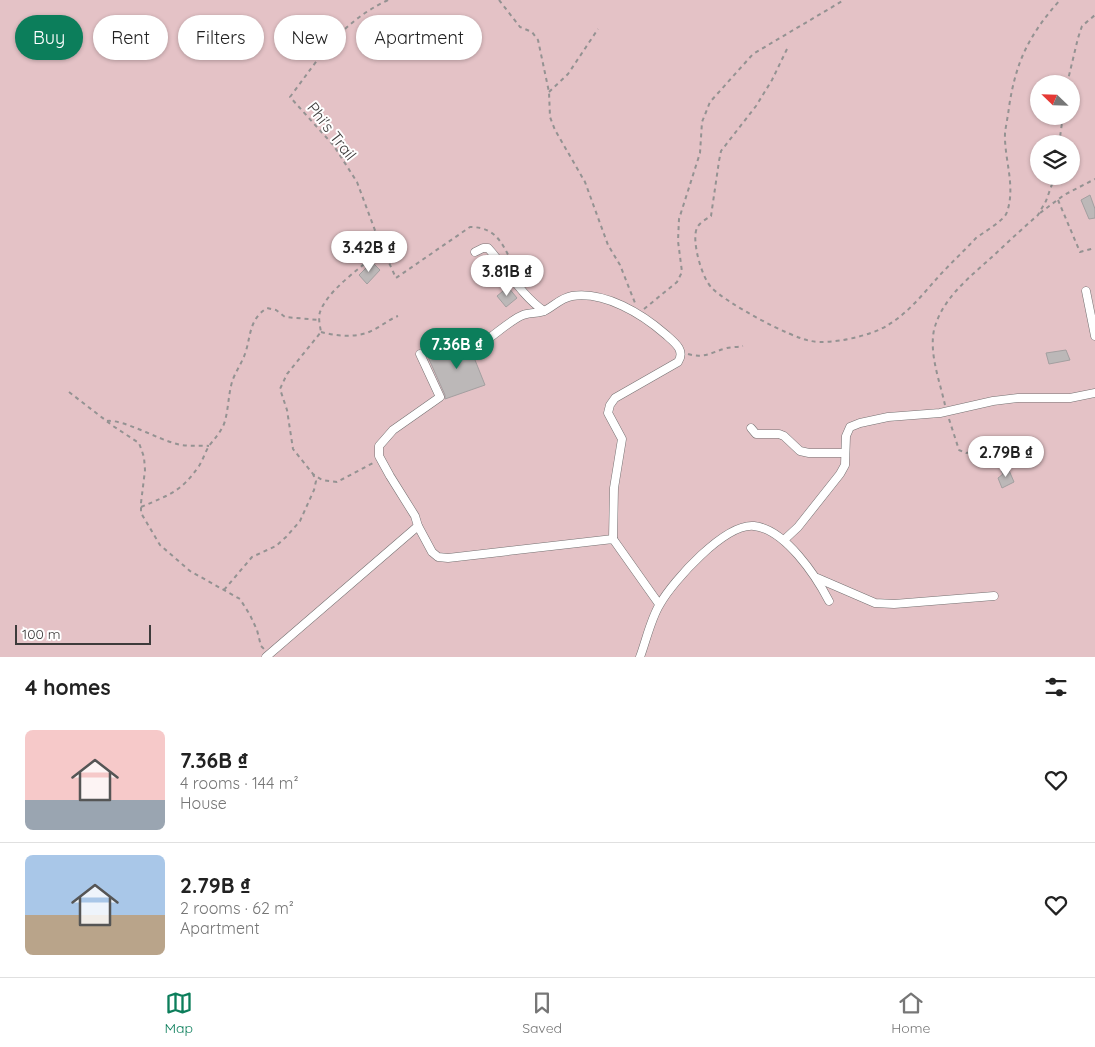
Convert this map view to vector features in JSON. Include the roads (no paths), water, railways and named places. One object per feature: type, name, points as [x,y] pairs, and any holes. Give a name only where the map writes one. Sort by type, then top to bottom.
[{"type":"street","points":[[475,252],[488,248],[532,303],[544,311]]},
{"type":"street","points":[[1086,291],[1095,336]]},
{"type":"street","points":[[485,341],[523,315],[544,311],[559,300],[572,296],[607,300],[638,313],[656,326],[680,349],[681,357],[678,362],[615,398],[610,404],[608,413],[622,439],[614,488],[613,539],[659,604]]},
{"type":"street","points":[[420,354],[440,397],[393,430],[379,446],[379,456],[416,516],[418,526],[432,552],[438,557],[448,558],[613,539]]},
{"type":"street","points":[[784,540],[815,506],[840,474],[845,465],[846,436],[850,427],[860,422],[888,417],[947,412],[994,401],[1018,398],[1070,398],[1095,393]]},
{"type":"street","points":[[751,428],[756,434],[774,433],[784,436],[800,451],[809,453],[845,453]]},
{"type":"street","points":[[268,656],[418,526]]},
{"type":"street","points":[[640,657],[659,604],[694,560],[713,543],[743,527],[754,526],[771,532],[784,540],[817,578],[829,601]]},
{"type":"street","points":[[817,578],[875,603],[894,604],[994,596]]}]
